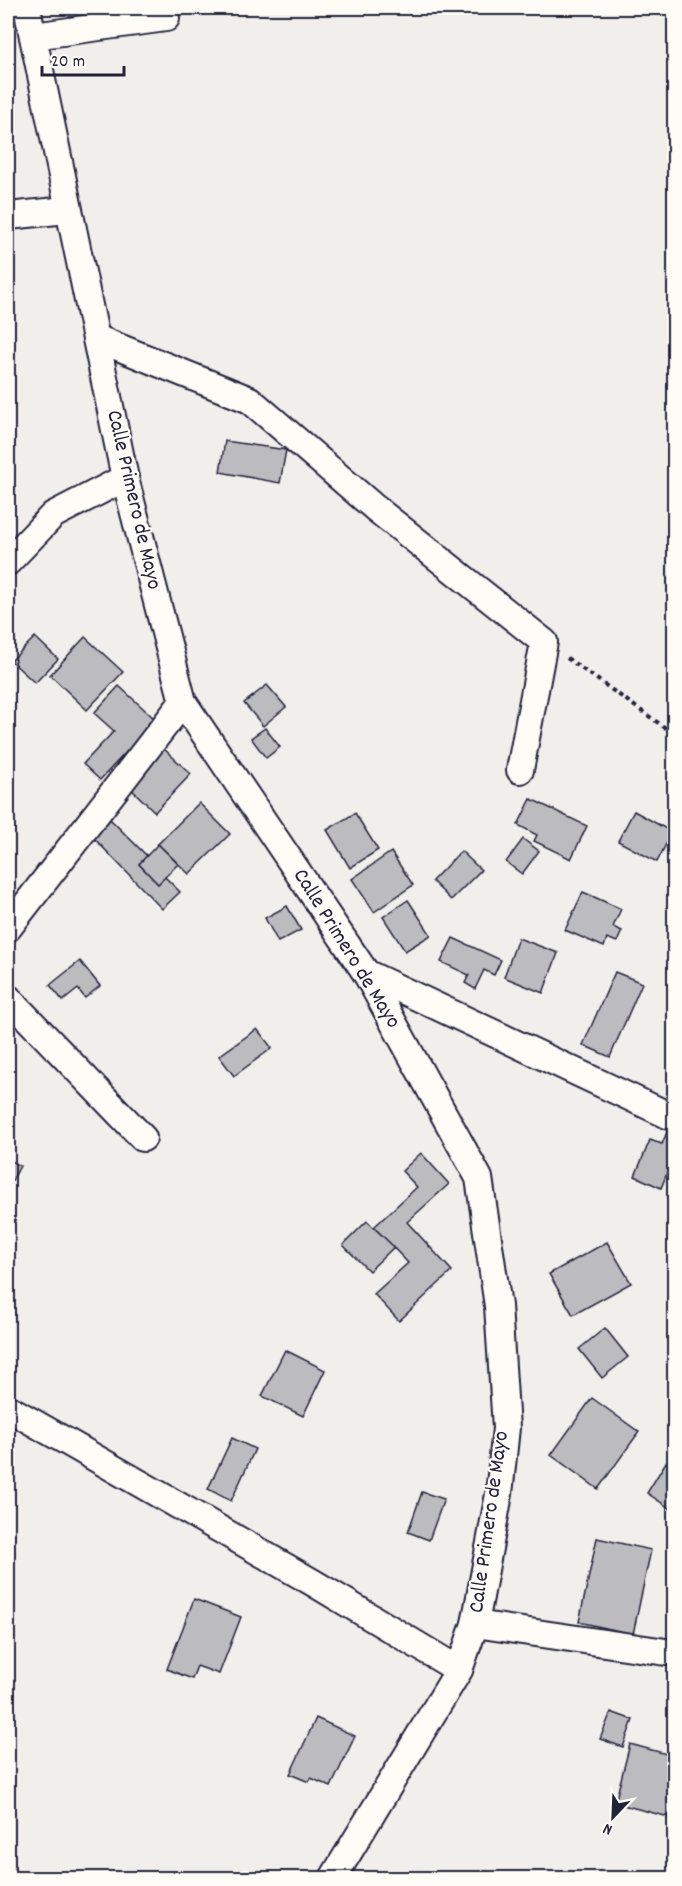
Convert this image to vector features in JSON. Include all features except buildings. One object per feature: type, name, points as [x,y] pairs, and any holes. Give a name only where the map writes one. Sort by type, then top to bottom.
[{"type":"street","name":"Calle Primero de Mayo","points":[[27,8],[125,478],[183,702],[366,973],[479,1178],[498,1306],[506,1428],[499,1494],[475,1624],[459,1670],[333,1878]]},
{"type":"street","points":[[33,36],[166,18]]},
{"type":"street","points":[[8,216],[68,210]]},
{"type":"street","points":[[96,338],[250,400],[375,508],[544,642],[520,770]]},
{"type":"street","points":[[8,562],[53,514],[125,478]]},
{"type":"street","points":[[8,928],[183,702]]},
{"type":"street","points":[[366,973],[675,1118]]},
{"type":"street","points":[[8,998],[143,1138]]},
{"type":"street","points":[[8,1408],[312,1582],[459,1670]]},
{"type":"street","points":[[475,1624],[666,1652]]},
{"type":"path","points":[[544,642],[675,734]]}]
